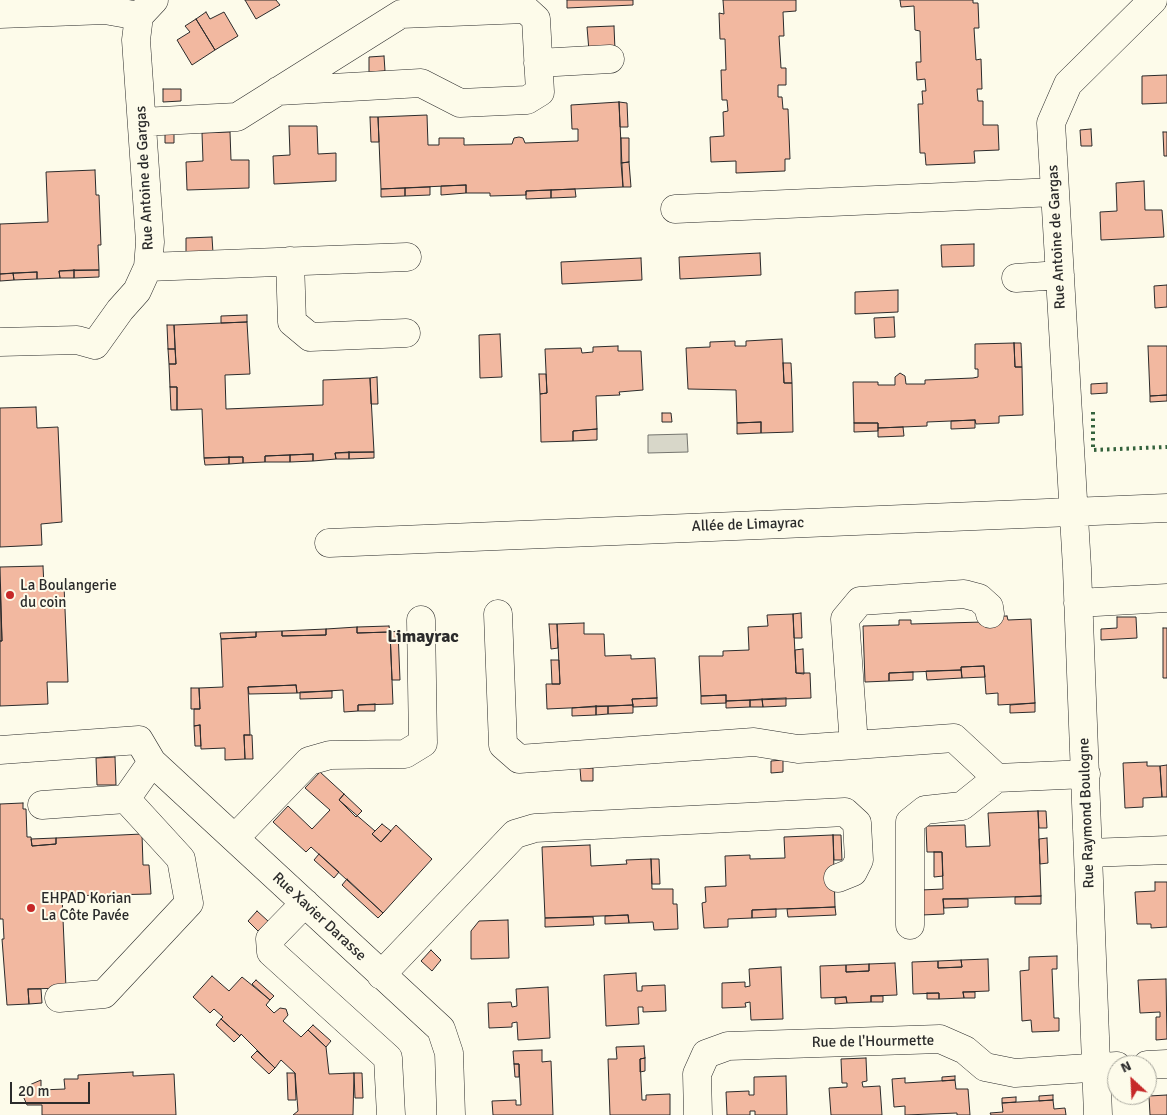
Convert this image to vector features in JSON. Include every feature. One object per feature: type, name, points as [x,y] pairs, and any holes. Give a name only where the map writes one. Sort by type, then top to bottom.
[{"type":"street","name":"Rue Antoine de Gargas","points":[[1074,512],[1051,123],[1068,84],[1153,0]]},
{"type":"street","name":"Rue Antoine de Gargas","points":[[0,342],[77,340],[95,345],[120,310],[137,291],[148,267],[150,242],[136,40],[147,8]]},
{"type":"street","points":[[0,14],[147,8]]},
{"type":"street","points":[[142,122],[237,117],[278,91],[401,14],[525,9],[536,19],[540,92],[527,100],[460,103],[421,83],[278,91]]},
{"type":"street","points":[[538,63],[610,59]]},
{"type":"street","points":[[676,209],[1055,192]]},
{"type":"street","points":[[148,267],[407,257]]},
{"type":"street","points":[[290,261],[292,322],[310,337],[406,333]]},
{"type":"street","points":[[1016,278],[1060,275]]},
{"type":"street","name":"Allée de Limayrac","points":[[329,543],[1167,508]]},
{"type":"street","name":"Rue Raymond Boulogne","points":[[1074,512],[1089,852],[1106,1066],[1098,1115]]},
{"type":"street","points":[[854,745],[845,618],[860,601],[964,594],[979,598],[989,607],[990,614]]},
{"type":"street","points":[[1078,602],[1167,598]]},
{"type":"street","points":[[498,614],[502,745],[519,759],[754,742],[798,749],[954,738],[997,778]]},
{"type":"street","points":[[235,838],[308,761],[330,755],[405,754],[423,744],[421,620]]},
{"type":"street","points":[[0,750],[146,751],[126,800]]},
{"type":"street","name":"Rue Xavier Darasse","points":[[146,751],[235,838],[441,1029],[449,1052],[452,1115]]},
{"type":"street","points":[[910,925],[910,822],[925,810],[962,806],[997,778],[1086,774]]},
{"type":"street","points":[[42,805],[126,800],[181,858],[190,903],[104,994],[59,998]]},
{"type":"street","points":[[381,975],[515,834],[535,828],[845,812],[857,823],[859,860],[853,872],[838,878]]},
{"type":"street","points":[[1089,852],[1167,850]]},
{"type":"street","points":[[305,903],[270,939],[271,952],[388,1058],[391,1115]]},
{"type":"street","name":"Rue de l'Hourmette","points":[[698,1115],[697,1074],[706,1054],[728,1046],[940,1039],[965,1050],[985,1067],[1015,1073],[1106,1066]]},
{"type":"shaded area","points":[[687,434],[688,452],[648,453],[648,435]]},
{"type":"building","points":[[245,0],[276,0],[280,5],[256,19]]},
{"type":"building","points":[[567,0],[633,0],[633,5],[567,8]]},
{"type":"building","points":[[723,0],[796,0],[796,11],[783,12],[784,36],[779,36],[781,68],[786,68],[786,85],[778,85],[778,97],[782,97],[783,109],[788,109],[790,159],[785,159],[785,171],[736,173],[736,161],[711,162],[710,137],[724,136],[723,112],[728,111],[727,100],[722,100],[721,70],[726,70],[725,39],[720,39],[719,13],[724,14]]},
{"type":"building","points":[[900,0],[973,0],[973,3],[978,3],[979,28],[974,28],[976,60],[981,59],[982,89],[977,89],[978,101],[983,101],[983,125],[998,125],[999,150],[974,151],[975,163],[926,165],[925,153],[920,153],[918,104],[923,104],[922,91],[926,91],[925,79],[917,80],[916,62],[921,62],[920,31],[915,30],[914,6],[901,7]]},
{"type":"building","points":[[206,12],[210,19],[224,12],[238,36],[215,50],[196,19]]},
{"type":"building","points":[[196,19],[215,50],[192,65],[177,40],[190,32],[185,26]]},
{"type":"building","points":[[614,26],[615,50],[589,51],[587,27]]},
{"type":"building","points":[[384,56],[385,71],[369,72],[369,57]]},
{"type":"building","points":[[1167,75],[1167,103],[1142,104],[1142,76]]},
{"type":"building","points":[[163,89],[181,89],[181,101],[163,102]]},
{"type":"building","points":[[619,102],[627,103],[628,127],[620,127]]},
{"type":"building","points":[[619,102],[623,187],[526,191],[526,195],[490,196],[490,193],[466,193],[466,185],[381,189],[378,117],[427,115],[428,145],[439,145],[439,138],[464,138],[464,145],[512,144],[514,138],[519,137],[523,138],[525,143],[578,141],[578,129],[572,129],[571,105]]},
{"type":"building","points":[[370,117],[378,117],[379,142],[371,142]]},
{"type":"building","points":[[289,126],[317,126],[318,154],[336,153],[336,181],[274,184],[273,156],[290,155]]},
{"type":"building","points":[[1091,129],[1092,146],[1081,146],[1080,130]]},
{"type":"building","points":[[230,132],[231,160],[249,160],[249,188],[187,190],[186,162],[203,161],[202,133]]},
{"type":"building","points":[[1163,132],[1167,132],[1167,156],[1164,156]]},
{"type":"building","points":[[165,134],[174,134],[174,143],[165,143]]},
{"type":"building","points":[[621,138],[629,138],[629,162],[621,163]]},
{"type":"building","points":[[629,162],[631,187],[623,187],[621,163]]},
{"type":"building","points":[[95,170],[96,195],[99,195],[101,245],[98,245],[99,270],[59,271],[60,278],[37,279],[37,272],[0,274],[0,224],[48,222],[46,172]]},
{"type":"building","points":[[1144,181],[1145,210],[1162,210],[1164,237],[1101,240],[1100,212],[1117,211],[1116,183]]},
{"type":"building","points":[[466,185],[466,193],[441,195],[441,186]]},
{"type":"building","points":[[430,187],[430,195],[405,196],[405,188]]},
{"type":"building","points":[[405,188],[405,196],[381,197],[381,189]]},
{"type":"building","points":[[575,189],[576,197],[551,198],[551,190]]},
{"type":"building","points":[[551,190],[551,198],[526,199],[526,191]]},
{"type":"building","points":[[212,237],[213,253],[186,254],[186,238]]},
{"type":"building","points":[[974,244],[974,266],[942,267],[941,245]]},
{"type":"building","points":[[760,253],[761,275],[680,279],[679,257]]},
{"type":"building","points":[[641,258],[642,280],[562,284],[561,262]]},
{"type":"building","points":[[74,270],[74,278],[60,278],[59,271]]},
{"type":"building","points":[[74,270],[99,270],[99,277],[74,278]]},
{"type":"building","points":[[37,272],[37,279],[14,280],[13,273]]},
{"type":"building","points":[[13,273],[14,280],[0,281],[0,274]]},
{"type":"building","points":[[1167,285],[1167,307],[1155,308],[1154,286]]},
{"type":"building","points":[[898,290],[898,312],[855,314],[855,292]]},
{"type":"building","points":[[247,315],[247,322],[221,323],[221,316]]},
{"type":"building","points":[[894,317],[895,337],[875,338],[874,318]]},
{"type":"building","points":[[247,322],[250,374],[225,375],[226,409],[323,405],[323,380],[370,378],[374,452],[335,453],[336,459],[313,461],[313,454],[265,456],[265,462],[243,463],[243,457],[204,458],[202,409],[177,410],[177,387],[170,387],[169,364],[176,364],[174,325]]},
{"type":"building","points":[[167,325],[174,325],[175,349],[168,349]]},
{"type":"building","points":[[500,334],[502,377],[480,378],[479,335]]},
{"type":"building","points":[[782,339],[784,383],[792,383],[793,432],[761,433],[761,422],[737,423],[736,390],[688,389],[686,348],[710,347],[710,342],[735,341],[735,346],[746,346],[746,341]]},
{"type":"building","points":[[1014,343],[1021,343],[1022,367],[1015,367]]},
{"type":"building","points":[[1014,343],[1015,367],[1022,367],[1023,415],[999,416],[999,423],[976,424],[975,420],[927,422],[927,426],[878,428],[878,423],[854,423],[853,382],[878,382],[878,385],[895,385],[895,377],[900,373],[905,376],[906,384],[925,384],[925,380],[978,377],[978,369],[975,369],[975,344]]},
{"type":"building","points":[[618,346],[618,351],[641,351],[643,390],[619,392],[620,395],[596,396],[597,429],[573,431],[573,441],[541,442],[540,394],[547,393],[545,349],[581,348],[582,353],[593,352],[593,347]]},
{"type":"building","points":[[1148,346],[1167,346],[1167,395],[1150,396]]},
{"type":"building","points":[[168,349],[175,349],[176,364],[169,364]]},
{"type":"building","points":[[783,363],[791,363],[792,383],[784,383]]},
{"type":"building","points":[[539,374],[546,374],[547,393],[540,394]]},
{"type":"building","points":[[377,377],[378,404],[371,404],[370,378]]},
{"type":"building","points":[[1107,383],[1107,393],[1091,394],[1091,384]]},
{"type":"building","points":[[170,387],[177,387],[177,410],[171,410]]},
{"type":"building","points":[[1167,395],[1167,401],[1150,402],[1150,396]]},
{"type":"building","points":[[36,407],[37,428],[58,427],[62,522],[41,524],[42,545],[0,547],[0,408]]},
{"type":"building","points":[[662,413],[671,413],[672,422],[662,422]]},
{"type":"building","points":[[975,420],[975,428],[951,429],[951,421]]},
{"type":"building","points":[[761,422],[761,433],[737,434],[737,423]]},
{"type":"building","points":[[854,423],[878,423],[878,431],[854,432]]},
{"type":"building","points":[[903,427],[904,436],[878,437],[878,428]]},
{"type":"building","points":[[597,429],[597,440],[573,441],[573,431]]},
{"type":"building","points":[[349,452],[349,459],[336,459],[335,453]]},
{"type":"building","points":[[349,452],[374,452],[374,458],[349,459]]},
{"type":"building","points":[[313,454],[313,461],[290,462],[290,455]]},
{"type":"building","points":[[290,455],[290,462],[265,462],[265,456]]},
{"type":"building","points":[[229,457],[229,464],[205,465],[204,458]]},
{"type":"building","points":[[229,457],[243,457],[243,463],[229,464]]},
{"type":"building","points":[[43,566],[44,586],[64,585],[68,682],[47,682],[48,704],[0,706],[0,641],[2,641],[0,567]]},
{"type":"building","points":[[0,585],[2,641],[0,641]]},
{"type":"building","points":[[801,613],[802,638],[794,638],[793,614]]},
{"type":"building","points":[[793,614],[796,673],[810,673],[811,698],[726,701],[726,695],[701,696],[699,656],[723,656],[723,651],[749,650],[748,627],[768,626],[767,615]]},
{"type":"building","points":[[1007,616],[1008,620],[1031,619],[1035,703],[998,705],[998,693],[986,694],[984,666],[961,667],[961,670],[889,673],[889,681],[865,682],[863,626],[899,625],[899,620],[911,620],[911,624],[983,622],[982,617]]},
{"type":"building","points":[[1117,617],[1136,617],[1137,638],[1101,640],[1101,629],[1117,628]]},
{"type":"building","points":[[584,623],[584,634],[604,634],[605,656],[631,655],[631,659],[655,658],[657,698],[632,699],[633,705],[547,709],[546,684],[560,684],[557,624]]},
{"type":"building","points":[[549,624],[557,624],[558,648],[551,649]]},
{"type":"building","points":[[389,626],[390,632],[357,633],[357,627]]},
{"type":"building","points":[[357,627],[357,633],[390,632],[393,704],[358,705],[358,711],[344,712],[343,690],[297,693],[296,685],[248,687],[250,735],[244,735],[245,759],[225,760],[225,748],[201,749],[200,725],[194,726],[194,709],[200,709],[199,688],[223,687],[221,639],[256,637],[256,632],[282,631],[282,636],[326,635],[326,629]]},
{"type":"building","points":[[1163,628],[1167,628],[1167,678],[1163,678]]},
{"type":"building","points":[[326,629],[326,635],[282,636],[282,631]]},
{"type":"building","points":[[398,631],[400,680],[392,680],[390,632]]},
{"type":"building","points":[[256,632],[256,637],[221,639],[220,633]]},
{"type":"building","points":[[803,649],[804,674],[796,673],[795,650]]},
{"type":"building","points":[[551,660],[559,660],[560,684],[552,684]]},
{"type":"building","points":[[984,666],[985,677],[962,678],[961,667]]},
{"type":"building","points":[[961,670],[962,678],[927,680],[926,671]]},
{"type":"building","points":[[913,672],[913,680],[889,681],[889,673]]},
{"type":"building","points":[[296,685],[297,693],[249,694],[248,687]]},
{"type":"building","points":[[191,688],[199,688],[200,709],[191,709]]},
{"type":"building","points":[[332,691],[332,698],[300,699],[300,692]]},
{"type":"building","points":[[726,695],[726,703],[701,704],[701,696]]},
{"type":"building","points":[[657,698],[657,706],[633,707],[632,699]]},
{"type":"building","points":[[786,698],[786,706],[763,707],[762,699]]},
{"type":"building","points":[[762,699],[763,707],[750,707],[750,700]]},
{"type":"building","points":[[750,700],[750,707],[726,708],[726,701]]},
{"type":"building","points":[[1035,703],[1035,712],[1010,713],[1010,705]]},
{"type":"building","points":[[375,704],[375,711],[358,711],[358,705]]},
{"type":"building","points":[[633,705],[633,713],[608,714],[608,706]]},
{"type":"building","points":[[596,706],[596,715],[572,716],[572,708]]},
{"type":"building","points":[[596,706],[608,706],[608,714],[596,715]]},
{"type":"building","points":[[200,725],[201,746],[195,746],[194,726]]},
{"type":"building","points":[[244,735],[252,735],[253,759],[245,759]]},
{"type":"building","points":[[115,757],[116,785],[97,785],[96,758]]},
{"type":"building","points":[[783,760],[783,772],[771,773],[771,761]]},
{"type":"building","points":[[1147,762],[1147,766],[1160,766],[1162,797],[1143,798],[1143,807],[1125,808],[1123,763]]},
{"type":"building","points":[[1167,765],[1167,797],[1162,797],[1160,766]]},
{"type":"building","points":[[580,768],[593,768],[593,781],[581,781]]},
{"type":"building","points":[[320,772],[344,794],[339,800],[375,831],[372,834],[381,842],[396,825],[432,859],[383,913],[311,847],[306,852],[273,822],[288,806],[312,829],[330,810],[305,788]]},
{"type":"building","points":[[344,794],[362,811],[356,817],[339,800]]},
{"type":"building","name":"EHPAD Korian La Côte Pavée","points":[[23,803],[23,809],[26,809],[27,837],[31,837],[32,846],[56,844],[56,838],[142,834],[143,865],[149,865],[151,894],[62,896],[66,988],[28,989],[29,1004],[7,1005],[2,939],[4,939],[3,919],[0,919],[0,804]]},
{"type":"building","points":[[1038,811],[1046,811],[1047,828],[1039,828]]},
{"type":"building","points":[[1038,811],[1041,896],[943,899],[944,914],[922,915],[921,890],[943,889],[942,852],[927,852],[926,826],[965,825],[966,847],[990,846],[988,813]]},
{"type":"building","points":[[382,824],[391,831],[381,842],[372,834]]},
{"type":"building","points":[[833,835],[841,835],[842,860],[834,860]]},
{"type":"building","points":[[833,835],[835,907],[752,910],[752,918],[728,919],[728,927],[704,928],[702,903],[706,902],[705,887],[726,886],[725,856],[750,855],[750,859],[785,858],[784,837]]},
{"type":"building","points":[[56,838],[56,844],[32,846],[31,839]]},
{"type":"building","points":[[1047,838],[1048,863],[1040,864],[1039,839]]},
{"type":"building","points":[[590,845],[591,866],[627,864],[626,860],[651,859],[652,889],[673,889],[673,904],[677,904],[678,929],[654,930],[653,922],[629,923],[628,915],[545,918],[542,847]]},
{"type":"building","points":[[934,852],[942,852],[943,876],[934,877]]},
{"type":"building","points":[[319,854],[339,872],[334,878],[314,860]]},
{"type":"building","points":[[651,859],[659,859],[660,884],[652,884]]},
{"type":"building","points":[[347,879],[383,913],[378,918],[342,885]]},
{"type":"building","points":[[1155,882],[1167,882],[1167,927],[1151,928],[1151,924],[1137,924],[1135,892],[1155,891]]},
{"type":"building","points":[[1041,896],[1041,904],[1015,904],[1015,897]]},
{"type":"building","points":[[943,899],[968,899],[968,907],[944,908]]},
{"type":"building","points":[[835,907],[836,915],[788,917],[787,909]]},
{"type":"building","points":[[776,909],[776,917],[752,918],[752,910]]},
{"type":"building","points":[[257,911],[268,921],[258,931],[248,921]]},
{"type":"building","points":[[628,915],[629,923],[605,924],[605,916]]},
{"type":"building","points":[[593,917],[594,925],[545,927],[545,918]]},
{"type":"building","points":[[508,920],[509,958],[471,959],[471,931],[479,921]]},
{"type":"building","points":[[431,950],[441,960],[432,971],[421,961]]},
{"type":"building","points":[[1057,956],[1057,969],[1052,969],[1054,1018],[1059,1018],[1059,1031],[1032,1032],[1031,1020],[1022,1021],[1020,971],[1029,970],[1029,957]]},
{"type":"building","points":[[988,959],[989,991],[963,992],[964,998],[939,999],[939,993],[913,994],[912,962],[938,961],[938,968],[962,967],[961,960]]},
{"type":"building","points":[[961,960],[962,967],[938,968],[938,961]]},
{"type":"building","points":[[895,963],[897,995],[871,996],[871,1002],[847,1003],[846,997],[821,998],[820,966],[846,965],[846,972],[869,971],[869,964]]},
{"type":"building","points":[[869,964],[869,971],[846,972],[846,965]]},
{"type":"building","points":[[781,967],[783,1019],[751,1020],[750,1002],[745,1003],[746,1007],[722,1008],[722,983],[745,982],[745,987],[750,986],[749,969]]},
{"type":"building","points":[[636,973],[637,991],[642,991],[642,986],[665,985],[666,1011],[643,1012],[643,1007],[638,1007],[639,1024],[606,1026],[604,975]]},
{"type":"building","points":[[212,976],[229,991],[242,977],[270,1000],[266,1005],[274,1013],[280,1008],[286,1009],[288,1015],[283,1021],[301,1037],[308,1030],[326,1047],[329,1074],[354,1073],[353,1115],[293,1115],[298,1111],[295,1073],[281,1060],[275,1068],[241,1034],[240,1036],[221,1019],[223,1017],[214,1009],[210,1013],[193,997]]},
{"type":"building","points":[[1166,979],[1167,1039],[1156,1040],[1156,1017],[1160,1017],[1160,1012],[1140,1013],[1138,980]]},
{"type":"building","points":[[256,980],[274,996],[270,1000],[252,984]]},
{"type":"building","points":[[548,987],[550,1038],[518,1040],[517,1022],[512,1023],[512,1027],[489,1028],[488,1003],[511,1002],[512,1007],[517,1006],[516,989]]},
{"type":"building","points":[[28,989],[41,989],[42,1003],[29,1004]]},
{"type":"building","points":[[963,992],[975,992],[975,998],[964,998]]},
{"type":"building","points":[[927,993],[939,993],[939,999],[927,999]]},
{"type":"building","points":[[871,996],[883,996],[883,1002],[871,1002]]},
{"type":"building","points":[[846,997],[847,1003],[835,1004],[835,998]]},
{"type":"building","points":[[221,1019],[240,1036],[234,1042],[216,1025]]},
{"type":"building","points":[[313,1025],[331,1041],[326,1047],[308,1030]]},
{"type":"building","points":[[644,1046],[645,1058],[640,1059],[642,1100],[646,1100],[646,1095],[670,1094],[670,1115],[610,1115],[608,1059],[617,1059],[616,1047]]},
{"type":"building","points":[[542,1050],[542,1062],[551,1061],[553,1115],[493,1115],[492,1101],[516,1100],[516,1105],[521,1105],[519,1064],[514,1064],[513,1051]]},
{"type":"building","points":[[257,1051],[275,1068],[269,1074],[251,1057]]},
{"type":"building","points":[[645,1058],[645,1071],[640,1072],[640,1059]]},
{"type":"building","points":[[866,1058],[867,1081],[862,1082],[863,1087],[880,1086],[882,1115],[831,1115],[829,1088],[847,1087],[847,1083],[842,1083],[841,1059]]},
{"type":"building","points":[[514,1064],[519,1064],[519,1077],[515,1077]]},
{"type":"building","points":[[133,1072],[133,1076],[174,1074],[176,1115],[42,1115],[42,1105],[27,1105],[20,1089],[41,1080],[41,1090],[65,1089],[64,1079],[78,1079],[78,1075]]},
{"type":"building","points":[[287,1073],[295,1073],[296,1100],[288,1100]]},
{"type":"building","points":[[354,1073],[362,1073],[363,1098],[355,1098]]},
{"type":"building","points":[[786,1076],[787,1115],[755,1115],[755,1111],[750,1111],[750,1115],[727,1115],[726,1092],[749,1091],[749,1095],[754,1095],[754,1077]]},
{"type":"building","points":[[955,1076],[955,1080],[942,1081],[942,1077]]},
{"type":"building","points":[[905,1078],[905,1083],[955,1080],[956,1089],[968,1089],[970,1115],[957,1115],[957,1113],[905,1115],[905,1106],[894,1107],[892,1079]]},
{"type":"building","points":[[1053,1095],[1053,1100],[1039,1101],[1039,1096]]},
{"type":"building","points":[[1167,1095],[1167,1115],[1150,1115],[1149,1105],[1157,1105],[1157,1096]]},
{"type":"building","points":[[1016,1097],[1016,1102],[1002,1103],[1002,1098]]},
{"type":"building","points":[[1053,1100],[1054,1109],[1065,1108],[1066,1115],[991,1115],[990,1113],[1003,1112],[1002,1103]]},
{"type":"hedge","points":[[1093,412],[1093,450],[1167,447]]},
{"type":"place","name":"La Boulangerie du coin","points":[[10,595]]},
{"type":"place","name":"EHPAD Korian La Côte Pavée","points":[[31,908]]},
{"type":"district","name":"Limayrac","points":[[423,637]]}]
